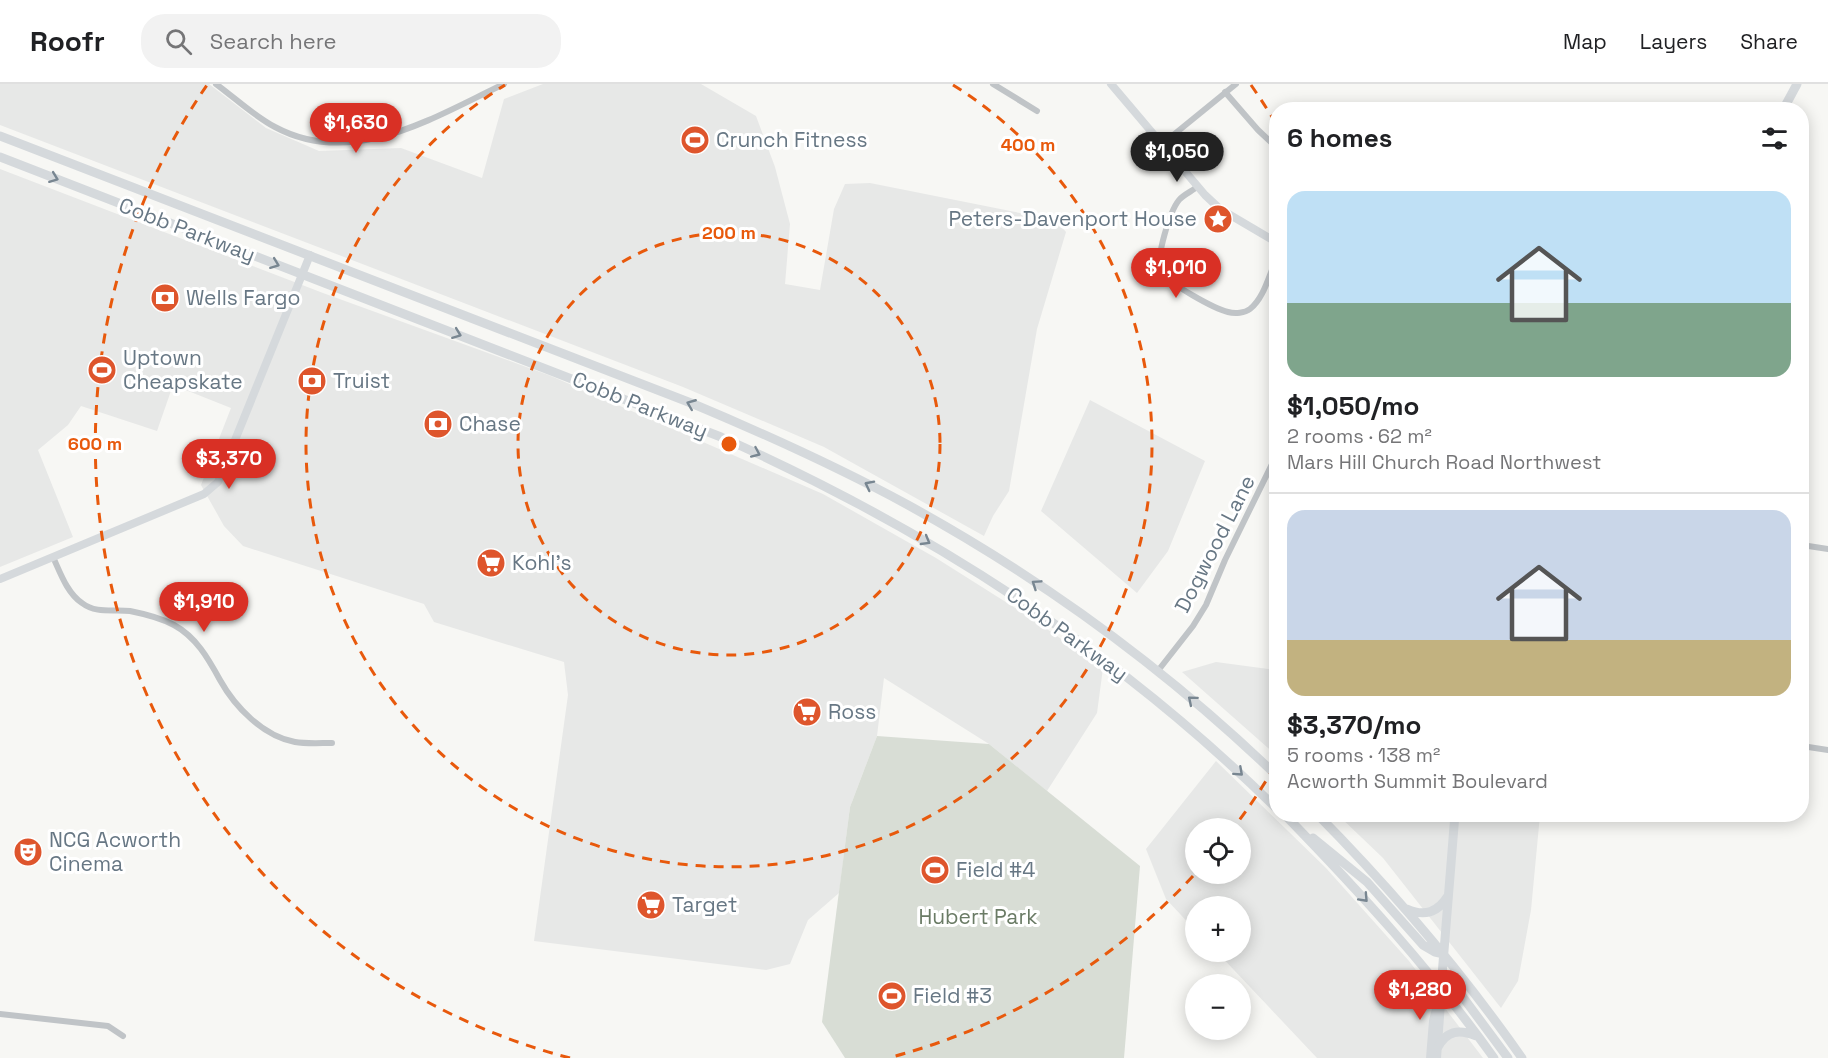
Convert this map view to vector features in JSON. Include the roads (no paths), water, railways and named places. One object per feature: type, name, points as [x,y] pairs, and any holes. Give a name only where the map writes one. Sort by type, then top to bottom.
[{"type":"main road","points":[[1787,102],[1797,84]]},
{"type":"main road","name":"Cobb Parkway","points":[[0,136],[691,403],[818,459],[909,506],[967,540],[1075,610],[1157,672],[1269,769]]},
{"type":"main road","name":"Cobb Parkway","points":[[0,157],[721,437],[791,469],[895,522],[995,583],[1082,644],[1182,722],[1269,802]]},
{"type":"main road","points":[[1291,822],[1374,909],[1441,988],[1494,1058]]},
{"type":"main road","points":[[1324,822],[1405,908],[1444,954],[1522,1058]]},
{"type":"main road","points":[[1441,988],[1454,822]]},
{"type":"main road","points":[[1295,826],[1337,856],[1367,882],[1423,945],[1444,954]]},
{"type":"main road","points":[[1405,908],[1416,913],[1428,913],[1441,905],[1449,894]]},
{"type":"main road","points":[[1441,988],[1452,990],[1462,996],[1508,1058]]},
{"type":"main road","points":[[1438,1047],[1447,1035],[1456,1031],[1478,1036]]},
{"type":"street","points":[[216,84],[275,127],[320,141],[344,143],[375,140],[416,126],[504,84]]},
{"type":"street","points":[[993,84],[1037,111]]},
{"type":"street","points":[[1111,84],[1161,145],[1220,209],[1269,238]]},
{"type":"street","points":[[1161,145],[1236,84]]},
{"type":"street","points":[[1225,93],[1269,140]]},
{"type":"street","points":[[1197,186],[1179,200],[1165,235],[1159,264],[1161,271],[1185,291],[1227,312],[1240,313],[1249,310],[1256,303],[1269,275]]},
{"type":"street","points":[[0,579],[204,494],[219,482],[310,255]]},
{"type":"street","name":"Dogwood Lane","points":[[1157,672],[1193,626],[1206,605],[1225,560],[1269,470]]},
{"type":"street","points":[[1809,546],[1828,549]]},
{"type":"street","points":[[53,557],[67,586],[81,603],[101,611],[128,611],[150,615],[174,625],[192,637],[205,653],[226,690],[240,709],[278,737],[296,743],[332,743]]},
{"type":"street","points":[[1809,747],[1828,750]]},
{"type":"street","points":[[1437,1058],[1441,988]]},
{"type":"street","points":[[1430,1058],[1433,1021],[1441,988]]},
{"type":"street","points":[[0,1014],[108,1026],[123,1035]]},
{"type":"place","name":"Crunch Fitness","points":[[695,140]]},
{"type":"place","name":"Peters-Davenport House","points":[[1218,219]]},
{"type":"place","name":"Wells Fargo","points":[[165,298]]},
{"type":"place","name":"Uptown Cheapskate","points":[[102,370]]},
{"type":"place","name":"Truist","points":[[312,381]]},
{"type":"place","name":"Chase","points":[[438,424]]},
{"type":"place","name":"Kohl's","points":[[491,563]]},
{"type":"place","name":"Ross","points":[[807,712]]},
{"type":"place","name":"NCG Acworth Cinema","points":[[28,852]]},
{"type":"place","name":"Field #4","points":[[935,870]]},
{"type":"place","name":"Target","points":[[651,905]]},
{"type":"place","name":"Field #3","points":[[892,996]]},
{"type":"park label","name":"Hubert Park","points":[[978,917]]}]
